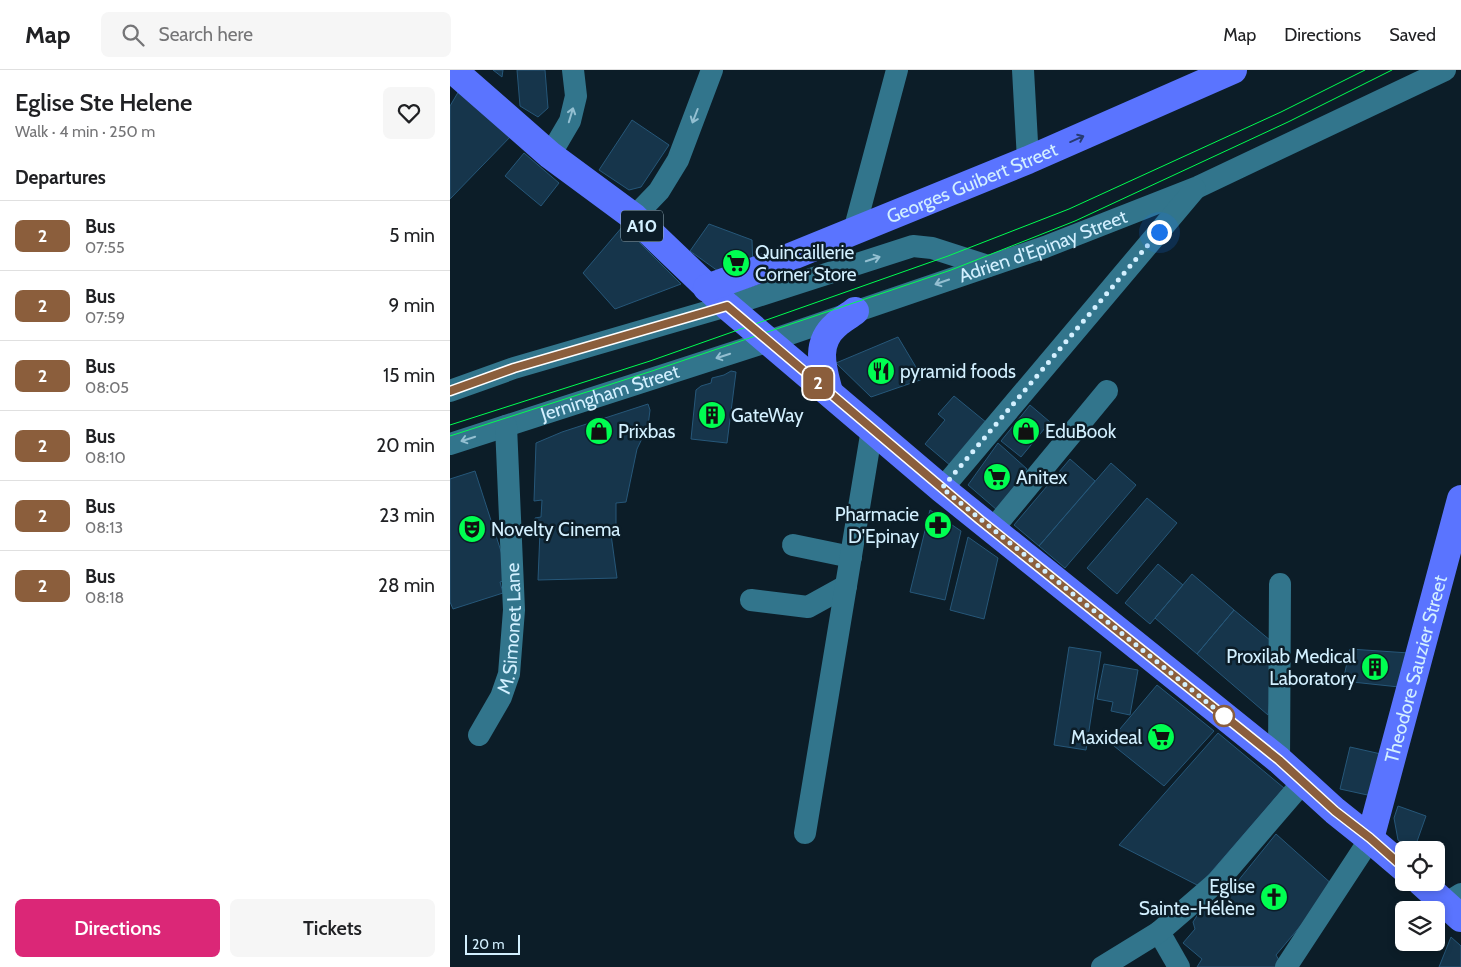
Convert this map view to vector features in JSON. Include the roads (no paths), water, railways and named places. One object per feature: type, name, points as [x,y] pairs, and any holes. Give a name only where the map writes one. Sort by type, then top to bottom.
[{"type":"main road","name":"A10","points":[[453,70],[550,155],[634,218],[727,306],[992,530],[1279,760],[1335,811],[1395,860]]},
{"type":"main road","name":"Georges Guibert Street","points":[[707,288],[763,268],[1028,160],[1233,70]]},
{"type":"main road","points":[[830,392],[822,365],[821,352],[834,326],[856,311]]},
{"type":"main road","name":"Theodore Sauzier Street","points":[[1370,838],[1457,525],[1461,499]]},
{"type":"main road","points":[[1434,891],[1456,905]]},
{"type":"street","points":[[550,155],[570,121],[576,96],[573,70]]},
{"type":"street","points":[[634,218],[659,191],[678,160],[712,70]]},
{"type":"street","points":[[854,231],[897,70]]},
{"type":"street","points":[[1023,70],[1028,160]]},
{"type":"street","name":"Adrien d'Epinay Street","points":[[769,341],[1045,247],[1198,187],[1445,70]]},
{"type":"street","points":[[942,488],[1198,187]]},
{"type":"street","points":[[450,391],[514,368],[727,306],[913,246],[932,248],[988,266]]},
{"type":"street","name":"Jerningham Street","points":[[450,444],[769,341]]},
{"type":"street","points":[[992,530],[1107,391]]},
{"type":"street","name":"M.Simonet Lane","points":[[479,735],[501,697],[509,674],[514,610],[506,426]]},
{"type":"street","points":[[805,833],[872,428]]},
{"type":"street","points":[[792,544],[851,557]]},
{"type":"street","points":[[1279,760],[1280,584]]},
{"type":"street","points":[[751,600],[808,607],[846,586]]},
{"type":"street","points":[[1102,967],[1159,932],[1218,881],[1303,782]]},
{"type":"street","points":[[1286,967],[1370,838]]},
{"type":"street","points":[[1159,932],[1180,967]]},
{"type":"tram line","points":[[450,425],[650,361],[948,256],[1069,209],[1281,112],[1365,70]]},
{"type":"tram line","points":[[450,436],[652,371],[951,270],[1075,221],[1288,122],[1392,70]]},
{"type":"place","name":"Quincaillerie Corner Store","points":[[736,263]]},
{"type":"place","name":"pyramid foods","points":[[881,371]]},
{"type":"place","name":"GateWay","points":[[712,415]]},
{"type":"place","name":"Prixbas","points":[[599,431]]},
{"type":"place","name":"EduBook","points":[[1026,431]]},
{"type":"place","name":"Anitex","points":[[997,477]]},
{"type":"place","name":"Pharmacie D'Epinay","points":[[938,525]]},
{"type":"place","name":"Novelty Cinema","points":[[472,529]]},
{"type":"place","name":"Proxilab Medical Laboratory","points":[[1375,667]]},
{"type":"place","name":"Maxideal","points":[[1161,737]]},
{"type":"place","name":"Eglise Sainte-Hélène","points":[[1274,897]]}]
